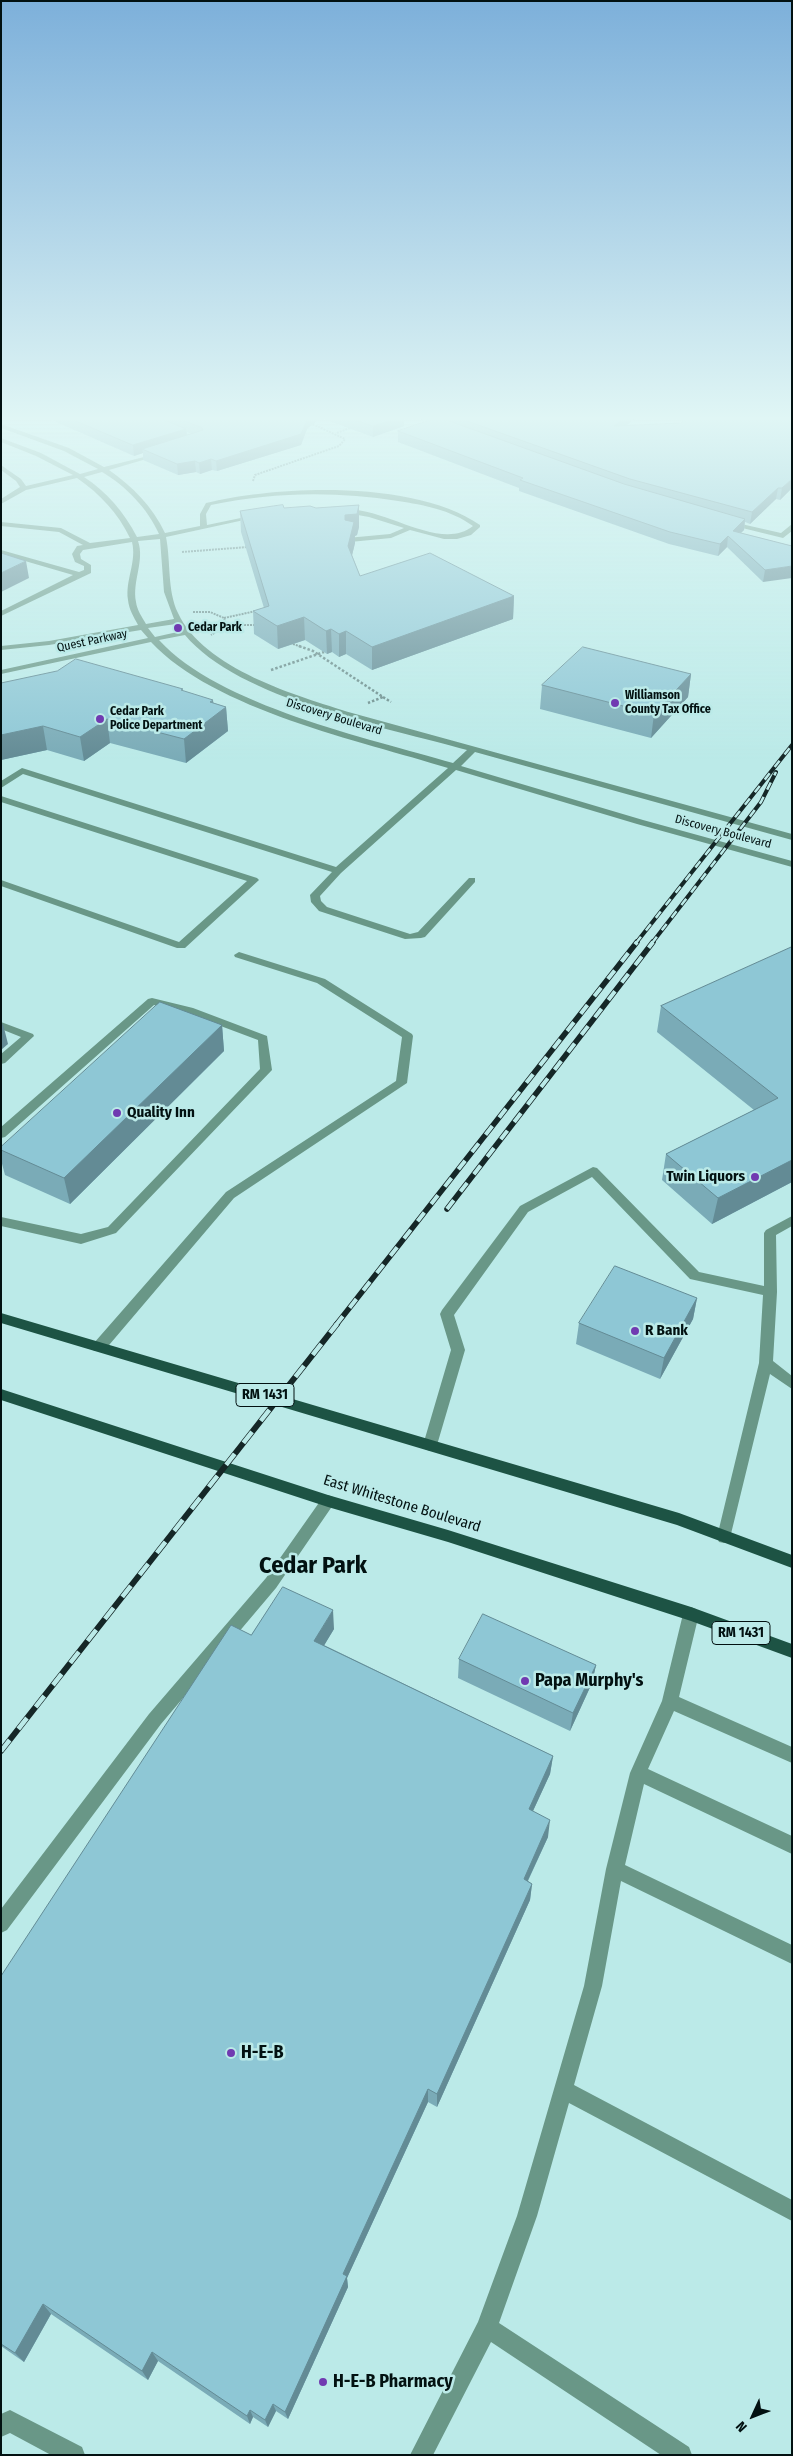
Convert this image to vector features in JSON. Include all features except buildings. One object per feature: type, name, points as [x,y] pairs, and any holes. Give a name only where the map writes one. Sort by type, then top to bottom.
[{"type":"main road","name":"RM 1431","points":[[1,1318],[680,1519],[792,1562]]},
{"type":"main road","name":"East Whitestone Boulevard","points":[[1,1394],[328,1501],[448,1536],[691,1614],[792,1651]]},
{"type":"street","points":[[66,533],[89,545]]},
{"type":"street","name":"Discovery Boulevard","points":[[130,533],[137,551],[130,590],[134,611],[143,627],[154,639],[200,676],[270,711],[640,822],[792,864]]},
{"type":"street","name":"Discovery Boulevard","points":[[161,533],[166,556],[165,581],[169,601],[178,621],[206,650],[230,667],[262,684],[300,700],[792,837]]},
{"type":"street","points":[[1,614],[88,571],[87,565],[78,560],[76,554],[80,548],[133,538],[180,533]]},
{"type":"street","points":[[350,540],[391,536],[399,533]]},
{"type":"street","points":[[426,533],[435,536],[455,538],[470,533]]},
{"type":"street","points":[[769,533],[783,536],[786,533]]},
{"type":"street","points":[[1,552],[80,576]]},
{"type":"street","name":"Quest Parkway","points":[[1,648],[49,643],[178,621]]},
{"type":"street","name":"Quest Parkway","points":[[1,672],[187,632]]},
{"type":"street","points":[[472,880],[421,935],[409,937],[323,909],[316,902],[315,895],[338,871],[474,749]]},
{"type":"street","points":[[1,784],[22,771],[338,871]]},
{"type":"street","points":[[1,800],[254,880],[181,946],[1,883]]},
{"type":"street","points":[[99,1347],[230,1195],[401,1083],[408,1036],[321,981],[239,955]]},
{"type":"street","points":[[1,1134],[152,1001],[189,1010],[263,1038],[266,1070],[112,1230],[81,1239],[1,1221]]},
{"type":"street","points":[[1,1025],[28,1036],[1,1060]]},
{"type":"street","points":[[430,1445],[458,1350],[447,1314],[524,1209],[593,1172],[696,1276],[770,1292]]},
{"type":"street","points":[[724,1537],[766,1363],[770,1292],[770,1233],[792,1220]]},
{"type":"street","points":[[766,1363],[792,1384]]},
{"type":"street","points":[[1,1924],[155,1719],[271,1582],[328,1501]]},
{"type":"street","points":[[422,2455],[487,2326],[527,2216],[593,1986],[615,1869],[638,1773],[670,1701],[691,1614]]},
{"type":"street","points":[[670,1701],[792,1755]]},
{"type":"street","points":[[638,1773],[792,1845]]},
{"type":"street","points":[[615,1869],[792,1955]]},
{"type":"street","points":[[564,2090],[792,2211]]},
{"type":"street","points":[[487,2326],[681,2455]]},
{"type":"street","points":[[1,2426],[10,2421],[74,2455]]},
{"type":"path","points":[[181,552],[253,546]]},
{"type":"path","points":[[193,612],[210,612],[224,618],[260,611]]},
{"type":"path","points":[[224,618],[226,625]]},
{"type":"path","points":[[226,625],[261,625]]},
{"type":"path","points":[[211,635],[221,631],[226,625]]},
{"type":"path","points":[[293,644],[317,654],[391,702]]},
{"type":"path","points":[[263,672],[324,652]]},
{"type":"path","points":[[366,703],[382,696]]},
{"type":"railway","points":[[636,943],[792,745]]},
{"type":"railway","points":[[652,943],[761,802],[776,772]]},
{"type":"railway","points":[[336,1325],[637,942]]},
{"type":"railway","points":[[447,1209],[653,942]]},
{"type":"railway","points":[[1,1751],[337,1324]]},
{"type":"place","name":"Cedar Park","points":[[178,628]]},
{"type":"place","name":"Williamson County Tax Office","points":[[615,703]]},
{"type":"place","name":"Cedar Park Police Department","points":[[100,719]]},
{"type":"place","name":"Quality Inn","points":[[117,1113]]},
{"type":"place","name":"Twin Liquors","points":[[755,1177]]},
{"type":"place","name":"R Bank","points":[[635,1331]]},
{"type":"place","name":"Papa Murphy's","points":[[525,1681]]},
{"type":"place","name":"H-E-B","points":[[231,2053]]},
{"type":"place","name":"H-E-B Pharmacy","points":[[323,2382]]},
{"type":"district","name":"Cedar Park","points":[[313,1566]]}]
